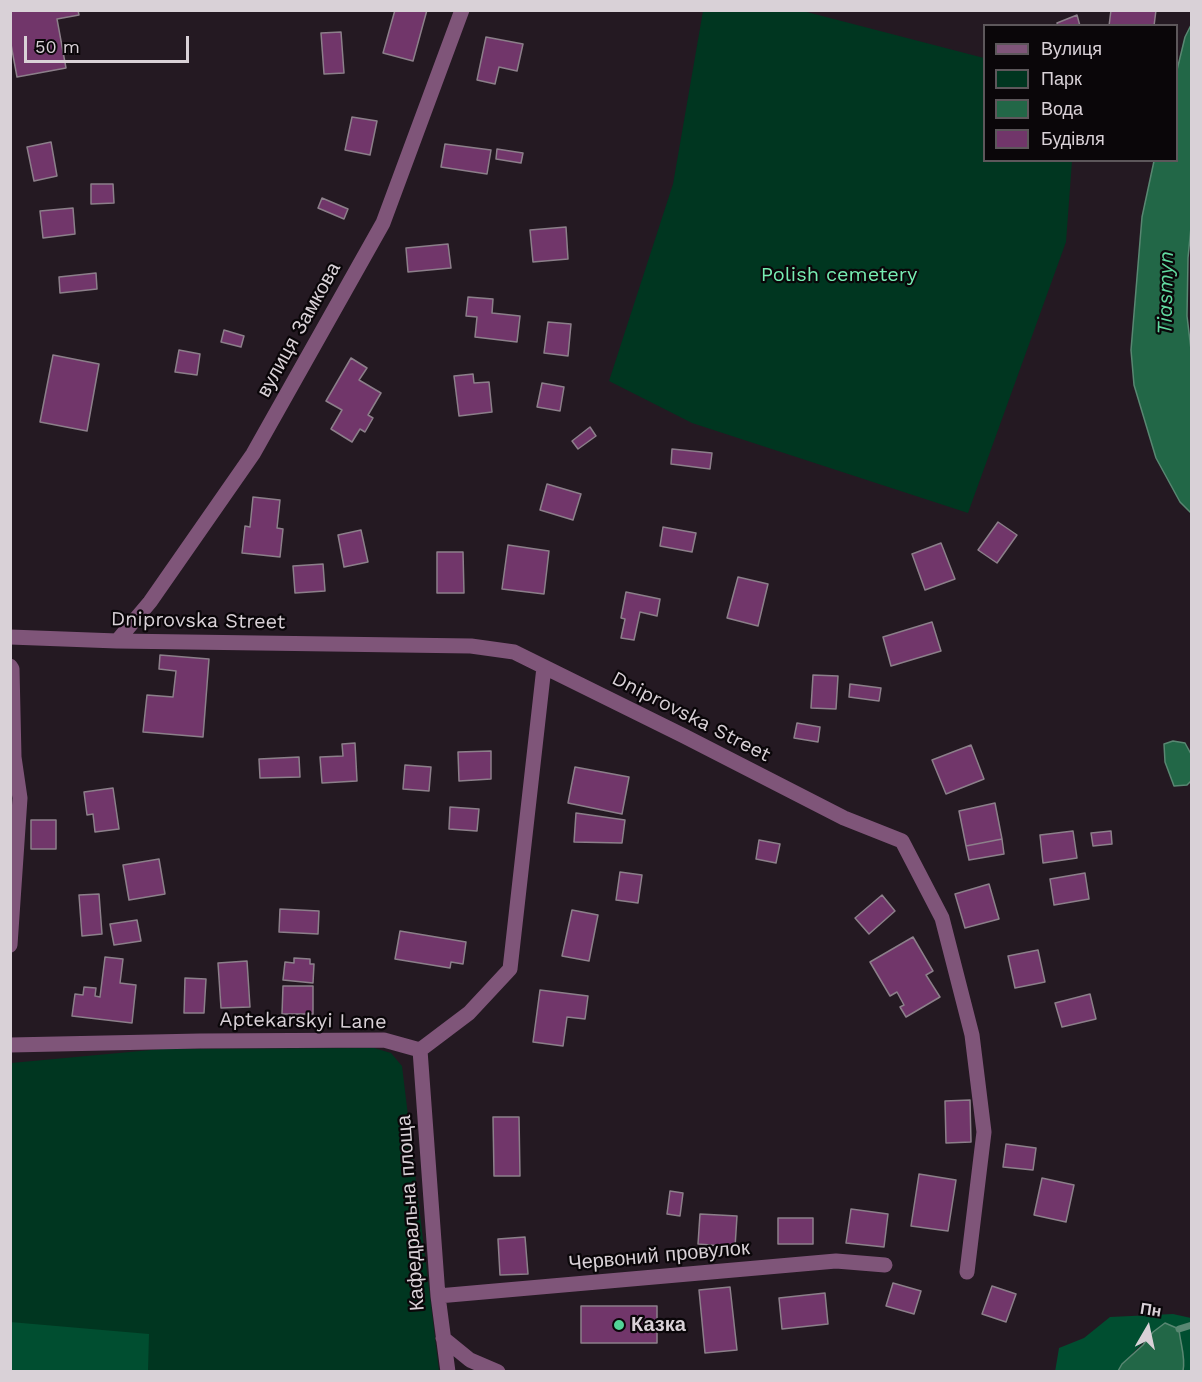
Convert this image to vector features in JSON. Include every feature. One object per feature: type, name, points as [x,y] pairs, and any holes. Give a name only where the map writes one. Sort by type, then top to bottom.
[{"type":"street","name":"вулиця Замкова","points":[[117,641],[150,602],[253,454],[383,223],[462,10]]},
{"type":"street","name":"Dniprovska Street","points":[[10,637],[117,641],[471,646],[514,652],[844,818],[902,841],[942,918],[972,1035],[984,1132],[968,1272]]},
{"type":"street","points":[[10,666],[12,669],[14,757],[20,798],[10,945]]},
{"type":"street","points":[[420,1050],[469,1013],[510,969],[544,667]]},
{"type":"street","name":"Aptekarskyi Lane","points":[[10,1045],[384,1040],[420,1050]]},
{"type":"street","name":"Кафедральна площа","points":[[420,1050],[438,1296],[448,1371]]},
{"type":"street","name":"Червоний провулок","points":[[438,1296],[836,1261],[885,1265]]},
{"type":"street","points":[[443,1338],[470,1359],[498,1371]]},
{"type":"green space","name":"Polish cemetery","points":[[703,11],[803,11],[983,58],[983,162],[1072,162],[1066,242],[968,513],[692,423],[609,381],[673,184]]},
{"type":"green space","points":[[374,1048],[391,1053],[402,1066],[439,1371],[11,1372],[11,1063],[162,1049]]},
{"type":"shaded area","points":[[1173,1314],[1191,1318],[1191,1371],[1183,1371],[1179,1329],[1153,1332],[1118,1371],[1055,1372],[1059,1348],[1084,1338],[1110,1317]]},
{"type":"shaded area","points":[[10,1322],[149,1334],[148,1371],[11,1371]]},
{"type":"water","name":"Tiasmyn","points":[[1191,25],[1192,217],[1188,258],[1187,316],[1192,358],[1191,513],[1180,502],[1156,458],[1134,385],[1131,350],[1142,217],[1154,162],[1178,162],[1178,66],[1185,37]]},
{"type":"water","points":[[1173,741],[1185,743],[1191,754],[1191,781],[1187,785],[1174,786],[1165,762],[1164,744]]},
{"type":"water","points":[[1165,1323],[1179,1329],[1183,1371],[1118,1371],[1153,1332]]},
{"type":"building","points":[[10,10],[78,10],[79,15],[57,19],[66,68],[17,77],[10,39]]},
{"type":"building","points":[[395,10],[427,10],[413,61],[383,53]]},
{"type":"building","points":[[1111,10],[1156,10],[1154,24],[1109,24]]},
{"type":"building","points":[[1077,15],[1079,24],[1057,24]]},
{"type":"building","points":[[341,32],[344,73],[324,74],[321,33]]},
{"type":"building","points":[[486,37],[523,44],[517,71],[499,67],[495,84],[477,80]]},
{"type":"building","points":[[352,117],[377,121],[370,155],[345,150]]},
{"type":"building","points":[[51,142],[57,176],[34,181],[27,147]]},
{"type":"building","points":[[445,144],[491,150],[487,174],[441,167]]},
{"type":"building","points":[[497,149],[523,153],[521,163],[496,159]]},
{"type":"building","points":[[91,184],[113,184],[114,203],[91,204]]},
{"type":"building","points":[[322,198],[348,209],[344,219],[318,208]]},
{"type":"building","points":[[73,208],[75,234],[43,238],[40,211]]},
{"type":"building","points":[[566,227],[568,259],[533,262],[530,230]]},
{"type":"building","points":[[448,244],[451,268],[408,272],[406,248]]},
{"type":"building","points":[[96,273],[97,289],[60,293],[59,277]]},
{"type":"building","points":[[468,297],[493,299],[492,313],[520,316],[517,342],[475,337],[477,317],[466,316]]},
{"type":"building","points":[[548,322],[571,324],[568,356],[544,353]]},
{"type":"building","points":[[224,330],[244,336],[241,347],[221,342]]},
{"type":"building","points":[[179,350],[200,354],[197,375],[175,372]]},
{"type":"building","points":[[53,355],[99,364],[87,431],[40,422]]},
{"type":"building","points":[[351,358],[367,368],[359,380],[381,393],[368,415],[373,418],[365,432],[360,429],[352,442],[331,429],[342,410],[326,401]]},
{"type":"building","points":[[473,374],[474,383],[489,382],[492,412],[459,416],[454,376]]},
{"type":"building","points":[[542,383],[564,387],[560,411],[537,407]]},
{"type":"building","points":[[590,427],[596,436],[578,449],[572,441]]},
{"type":"building","points":[[672,449],[712,453],[710,469],[671,464]]},
{"type":"building","points":[[547,484],[581,494],[573,520],[540,510]]},
{"type":"building","points":[[253,497],[280,500],[277,528],[283,529],[280,557],[242,553],[245,526],[250,527]]},
{"type":"building","points":[[998,522],[1017,535],[997,563],[978,550]]},
{"type":"building","points":[[663,527],[696,533],[692,552],[660,546]]},
{"type":"building","points":[[361,530],[368,562],[344,567],[338,535]]},
{"type":"building","points":[[941,543],[955,579],[925,590],[912,554]]},
{"type":"building","points":[[508,545],[549,551],[544,594],[502,589]]},
{"type":"building","points":[[437,552],[463,552],[464,593],[437,593]]},
{"type":"building","points":[[323,564],[325,591],[295,593],[293,566]]},
{"type":"building","points":[[738,577],[768,584],[758,626],[727,618]]},
{"type":"building","points":[[626,592],[660,599],[657,616],[640,612],[634,640],[621,638],[625,619],[621,618]]},
{"type":"building","points":[[932,622],[941,651],[891,666],[883,637]]},
{"type":"building","points":[[160,655],[209,659],[203,737],[143,732],[147,695],[173,697],[176,671],[159,669]]},
{"type":"building","points":[[813,675],[838,676],[836,709],[811,708]]},
{"type":"building","points":[[850,684],[881,688],[879,701],[849,697]]},
{"type":"building","points":[[797,723],[820,727],[818,742],[794,738]]},
{"type":"building","points":[[355,743],[357,781],[322,783],[320,757],[343,756],[342,744]]},
{"type":"building","points":[[971,745],[984,779],[946,794],[932,760]]},
{"type":"building","points":[[491,751],[491,779],[459,781],[458,752]]},
{"type":"building","points":[[299,757],[300,777],[260,778],[259,759]]},
{"type":"building","points":[[405,765],[431,767],[429,791],[403,789]]},
{"type":"building","points":[[575,767],[629,777],[622,814],[568,803]]},
{"type":"building","points":[[113,788],[119,829],[95,832],[93,814],[87,815],[84,792]]},
{"type":"building","points":[[995,803],[1002,839],[966,846],[959,811]]},
{"type":"building","points":[[450,807],[479,809],[477,831],[449,829]]},
{"type":"building","points":[[576,813],[625,820],[622,843],[574,842]]},
{"type":"building","points":[[31,820],[56,820],[56,849],[31,849]]},
{"type":"building","points":[[1073,831],[1077,858],[1043,863],[1040,835]]},
{"type":"building","points":[[1111,831],[1112,844],[1093,846],[1091,833]]},
{"type":"building","points":[[1002,839],[1004,854],[969,860],[966,846]]},
{"type":"building","points":[[759,840],[780,844],[776,863],[756,859]]},
{"type":"building","points":[[159,859],[165,894],[129,900],[123,865]]},
{"type":"building","points":[[620,872],[642,875],[638,903],[616,900]]},
{"type":"building","points":[[1085,873],[1089,899],[1054,905],[1050,879]]},
{"type":"building","points":[[989,884],[999,919],[965,928],[955,894]]},
{"type":"building","points":[[99,894],[102,934],[82,936],[79,895]]},
{"type":"building","points":[[882,895],[895,911],[869,934],[855,918]]},
{"type":"building","points":[[280,909],[319,911],[318,934],[279,932]]},
{"type":"building","points":[[572,910],[598,915],[589,961],[562,956]]},
{"type":"building","points":[[137,920],[141,941],[114,945],[110,924]]},
{"type":"building","points":[[400,931],[466,942],[463,964],[451,962],[450,968],[395,959]]},
{"type":"building","points":[[913,937],[933,971],[926,975],[940,997],[906,1017],[900,1007],[904,1005],[897,992],[890,996],[870,962]]},
{"type":"building","points":[[1038,950],[1045,982],[1015,988],[1008,956]]},
{"type":"building","points":[[105,957],[123,959],[120,983],[136,985],[132,1023],[72,1016],[75,994],[83,995],[84,987],[96,988],[95,996],[100,997]]},
{"type":"building","points":[[294,958],[310,959],[310,964],[314,964],[313,983],[283,980],[285,962],[294,963]]},
{"type":"building","points":[[247,961],[250,1007],[221,1008],[218,963]]},
{"type":"building","points":[[185,978],[206,979],[204,1013],[184,1013]]},
{"type":"building","points":[[283,986],[313,986],[313,1014],[282,1014]]},
{"type":"building","points":[[540,990],[588,996],[585,1019],[567,1017],[563,1046],[533,1042]]},
{"type":"building","points":[[1090,994],[1096,1019],[1062,1027],[1055,1003]]},
{"type":"building","points":[[970,1100],[971,1142],[946,1143],[945,1101]]},
{"type":"building","points":[[493,1117],[519,1117],[520,1176],[494,1176]]},
{"type":"building","points":[[1006,1144],[1036,1148],[1033,1170],[1003,1167]]},
{"type":"building","points":[[919,1174],[956,1180],[948,1231],[911,1226]]},
{"type":"building","points":[[1042,1178],[1074,1185],[1066,1222],[1034,1215]]},
{"type":"building","points":[[670,1191],[683,1193],[680,1216],[667,1214]]},
{"type":"building","points":[[851,1209],[888,1214],[884,1247],[846,1243]]},
{"type":"building","points":[[700,1214],[737,1216],[735,1247],[698,1244]]},
{"type":"building","points":[[778,1218],[813,1218],[813,1244],[778,1244]]},
{"type":"building","points":[[525,1237],[528,1274],[500,1275],[498,1239]]},
{"type":"building","points":[[893,1283],[921,1291],[914,1314],[886,1306]]},
{"type":"building","points":[[992,1286],[1016,1294],[1006,1322],[982,1314]]},
{"type":"building","points":[[730,1287],[737,1350],[705,1353],[699,1290]]},
{"type":"building","points":[[825,1293],[828,1324],[782,1329],[779,1298]]},
{"type":"building","name":"Казка","points":[[581,1306],[657,1306],[657,1343],[581,1343]]},
{"type":"waterway","points":[[1179,1329],[1192,1325]]},
{"type":"place","name":"Казка","points":[[619,1325]]}]
